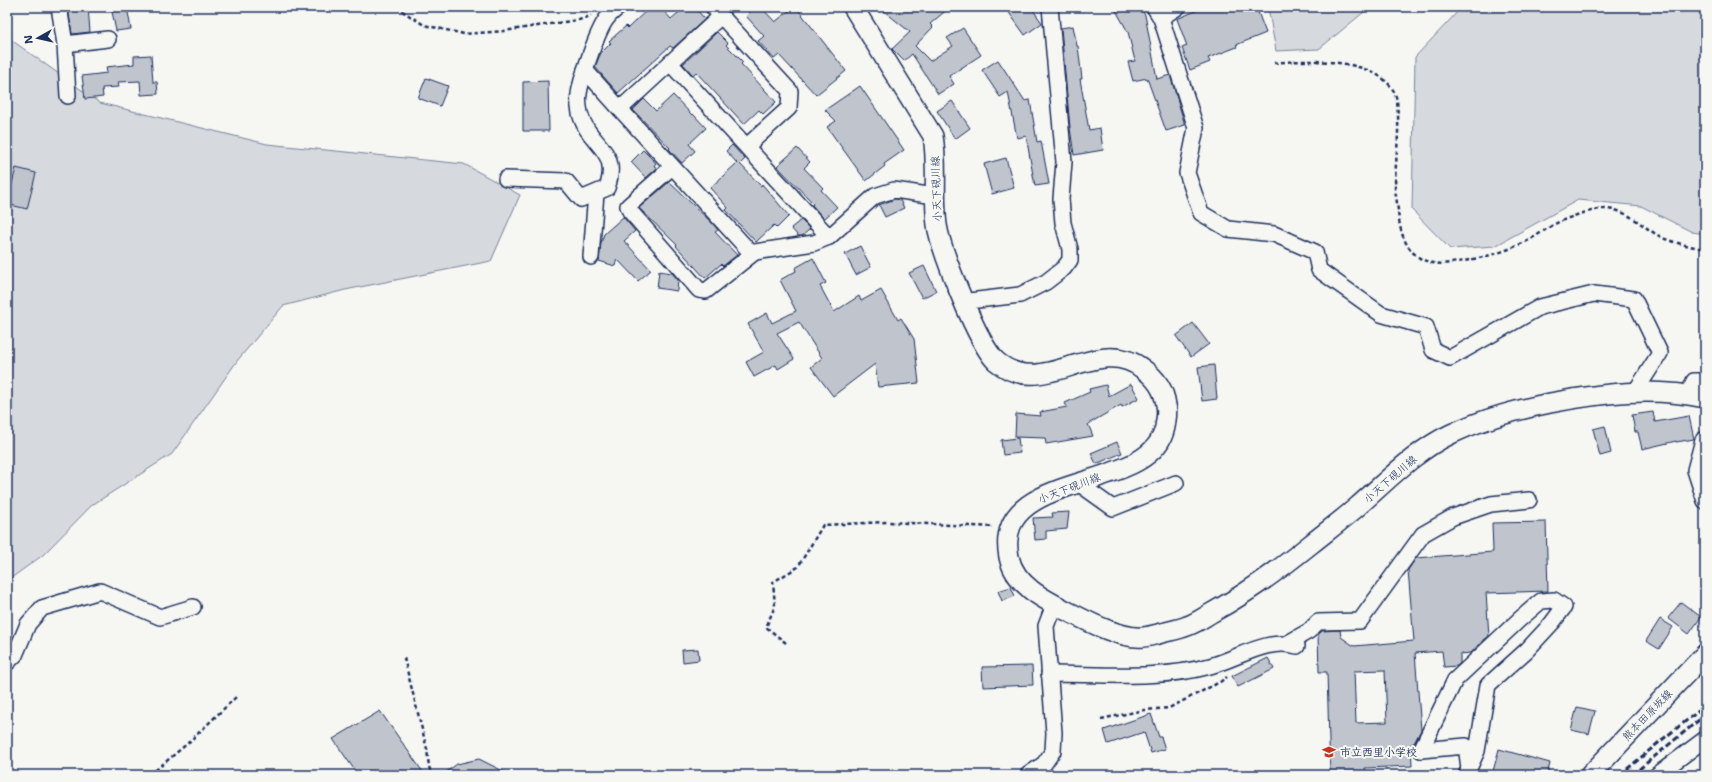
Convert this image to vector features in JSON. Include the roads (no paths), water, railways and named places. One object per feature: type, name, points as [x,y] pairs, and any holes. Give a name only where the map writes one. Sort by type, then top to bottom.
[{"type":"main road","name":"小天下硯川線","points":[[854,7],[932,136],[935,151],[935,196],[938,229],[945,254],[986,349],[997,362],[1019,374],[1040,375],[1112,356],[1134,361],[1152,375],[1164,392],[1168,411],[1163,437],[1150,454],[1136,463],[1035,500],[1017,513],[1009,533],[1008,554],[1018,578],[1029,588],[1054,604],[1114,632],[1142,638],[1186,626],[1221,607],[1273,574],[1352,511],[1413,457],[1448,436],[1486,419],[1529,408],[1592,395],[1635,392],[1696,396]]},
{"type":"main road","name":"熊本田原坂線","points":[[1590,775],[1705,654]]},
{"type":"street","points":[[59,7],[65,44],[68,96]]},
{"type":"street","points":[[506,179],[566,181],[581,199],[607,188],[612,176],[610,158],[588,130],[580,113],[579,95],[591,53],[607,18],[619,7]]},
{"type":"street","points":[[965,303],[969,301],[1020,295],[1046,282],[1064,268],[1070,260],[1070,249],[1063,223],[1062,207],[1064,162],[1050,7]]},
{"type":"street","points":[[1178,7],[1157,12],[1196,128],[1187,173],[1201,213],[1228,229],[1274,234],[1315,252],[1319,270],[1381,314],[1426,327],[1433,350],[1450,358],[1540,307],[1594,294],[1634,299],[1660,353],[1635,392]]},
{"type":"street","points":[[620,109],[670,63],[717,12],[790,91],[789,108],[747,146]]},
{"type":"street","points":[[65,44],[108,39]]},
{"type":"street","points":[[670,63],[829,237]]},
{"type":"street","points":[[585,70],[752,254]]},
{"type":"street","points":[[672,167],[628,206],[630,211],[699,290],[706,291],[755,252],[814,243],[829,237],[875,196],[894,190],[935,196]]},
{"type":"street","points":[[592,257],[596,193]]},
{"type":"street","points":[[1696,396],[1694,381],[1705,381]]},
{"type":"street","points":[[1704,438],[1695,470],[1705,501]]},
{"type":"street","points":[[1078,483],[1113,508],[1176,483]]},
{"type":"street","points":[[1049,674],[1160,674],[1184,672],[1211,666],[1269,645],[1294,645],[1318,622],[1360,621],[1423,534],[1453,517],[1491,504],[1529,500]]},
{"type":"street","points":[[7,663],[15,655],[28,624],[42,608],[100,591],[160,617],[193,607]]},
{"type":"street","points":[[1554,600],[1564,607],[1552,623],[1527,650],[1488,685],[1477,751],[1468,772],[1466,746],[1421,750],[1455,680],[1530,610],[1541,602],[1554,600]]},
{"type":"street","points":[[1028,775],[1044,764],[1053,751],[1054,733],[1046,626],[1054,604]]},
{"type":"street","points":[[1657,775],[1705,739]]},
{"type":"railway","points":[[1620,775],[1705,706]]},
{"type":"railway","points":[[1632,775],[1705,715]]},
{"type":"place","name":"市立西里小学校","points":[[1329,752]]}]
